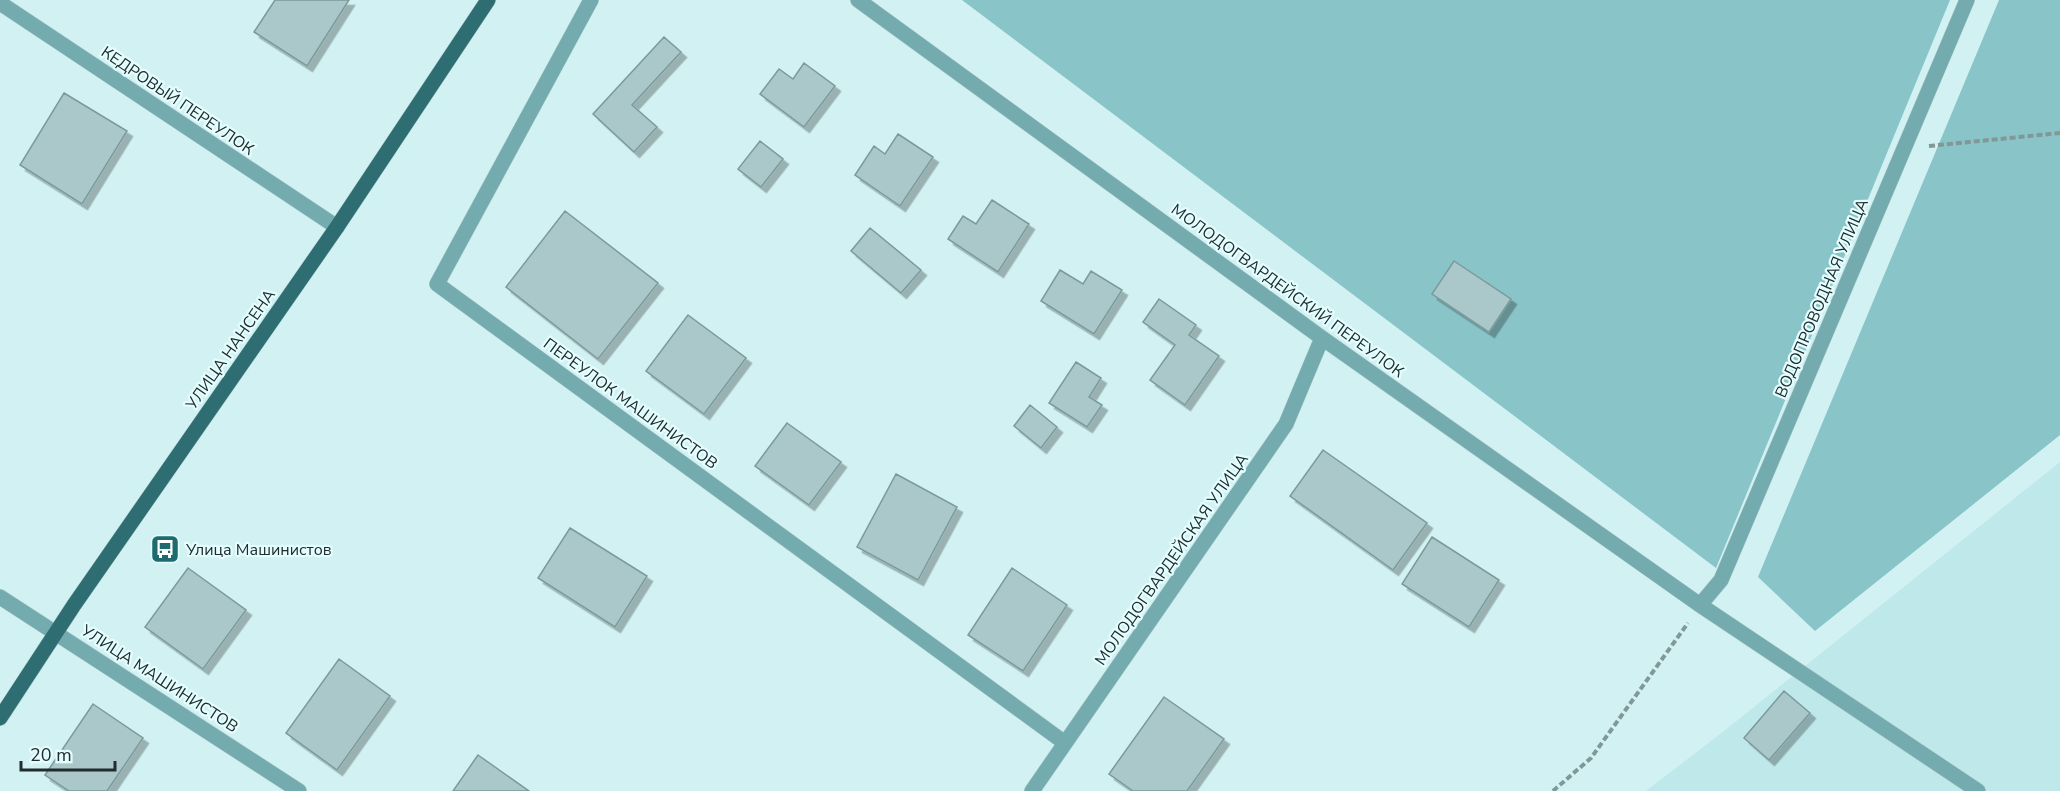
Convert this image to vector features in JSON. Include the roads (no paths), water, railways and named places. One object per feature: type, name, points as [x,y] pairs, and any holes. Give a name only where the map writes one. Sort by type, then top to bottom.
[{"type":"main road","name":"УЛИЦА НАНСЕНА","points":[[0,718],[337,226],[488,0]]},
{"type":"street","name":"ПЕРЕУЛОК МАШИНИСТОВ","points":[[591,0],[437,284],[1065,743]]},
{"type":"street","name":"МОЛОДОГВАРДЕЙСКИЙ ПЕРЕУЛОК","points":[[858,0],[1322,338],[1700,605],[1978,791]]},
{"type":"street","name":"ВОДОПРОВОДНАЯ УЛИЦА","points":[[1700,605],[1720,580],[1967,0]]},
{"type":"street","name":"КЕДРОВЫЙ ПЕРЕУЛОК","points":[[0,3],[337,226]]},
{"type":"street","name":"МОЛОДОГВАРДЕЙСКАЯ УЛИЦА","points":[[1032,791],[1286,424],[1322,338]]},
{"type":"street","name":"УЛИЦА МАШИНИСТОВ","points":[[0,597],[299,791]]},
{"type":"place","name":"Улица Машинистов","points":[[165,549]]}]
